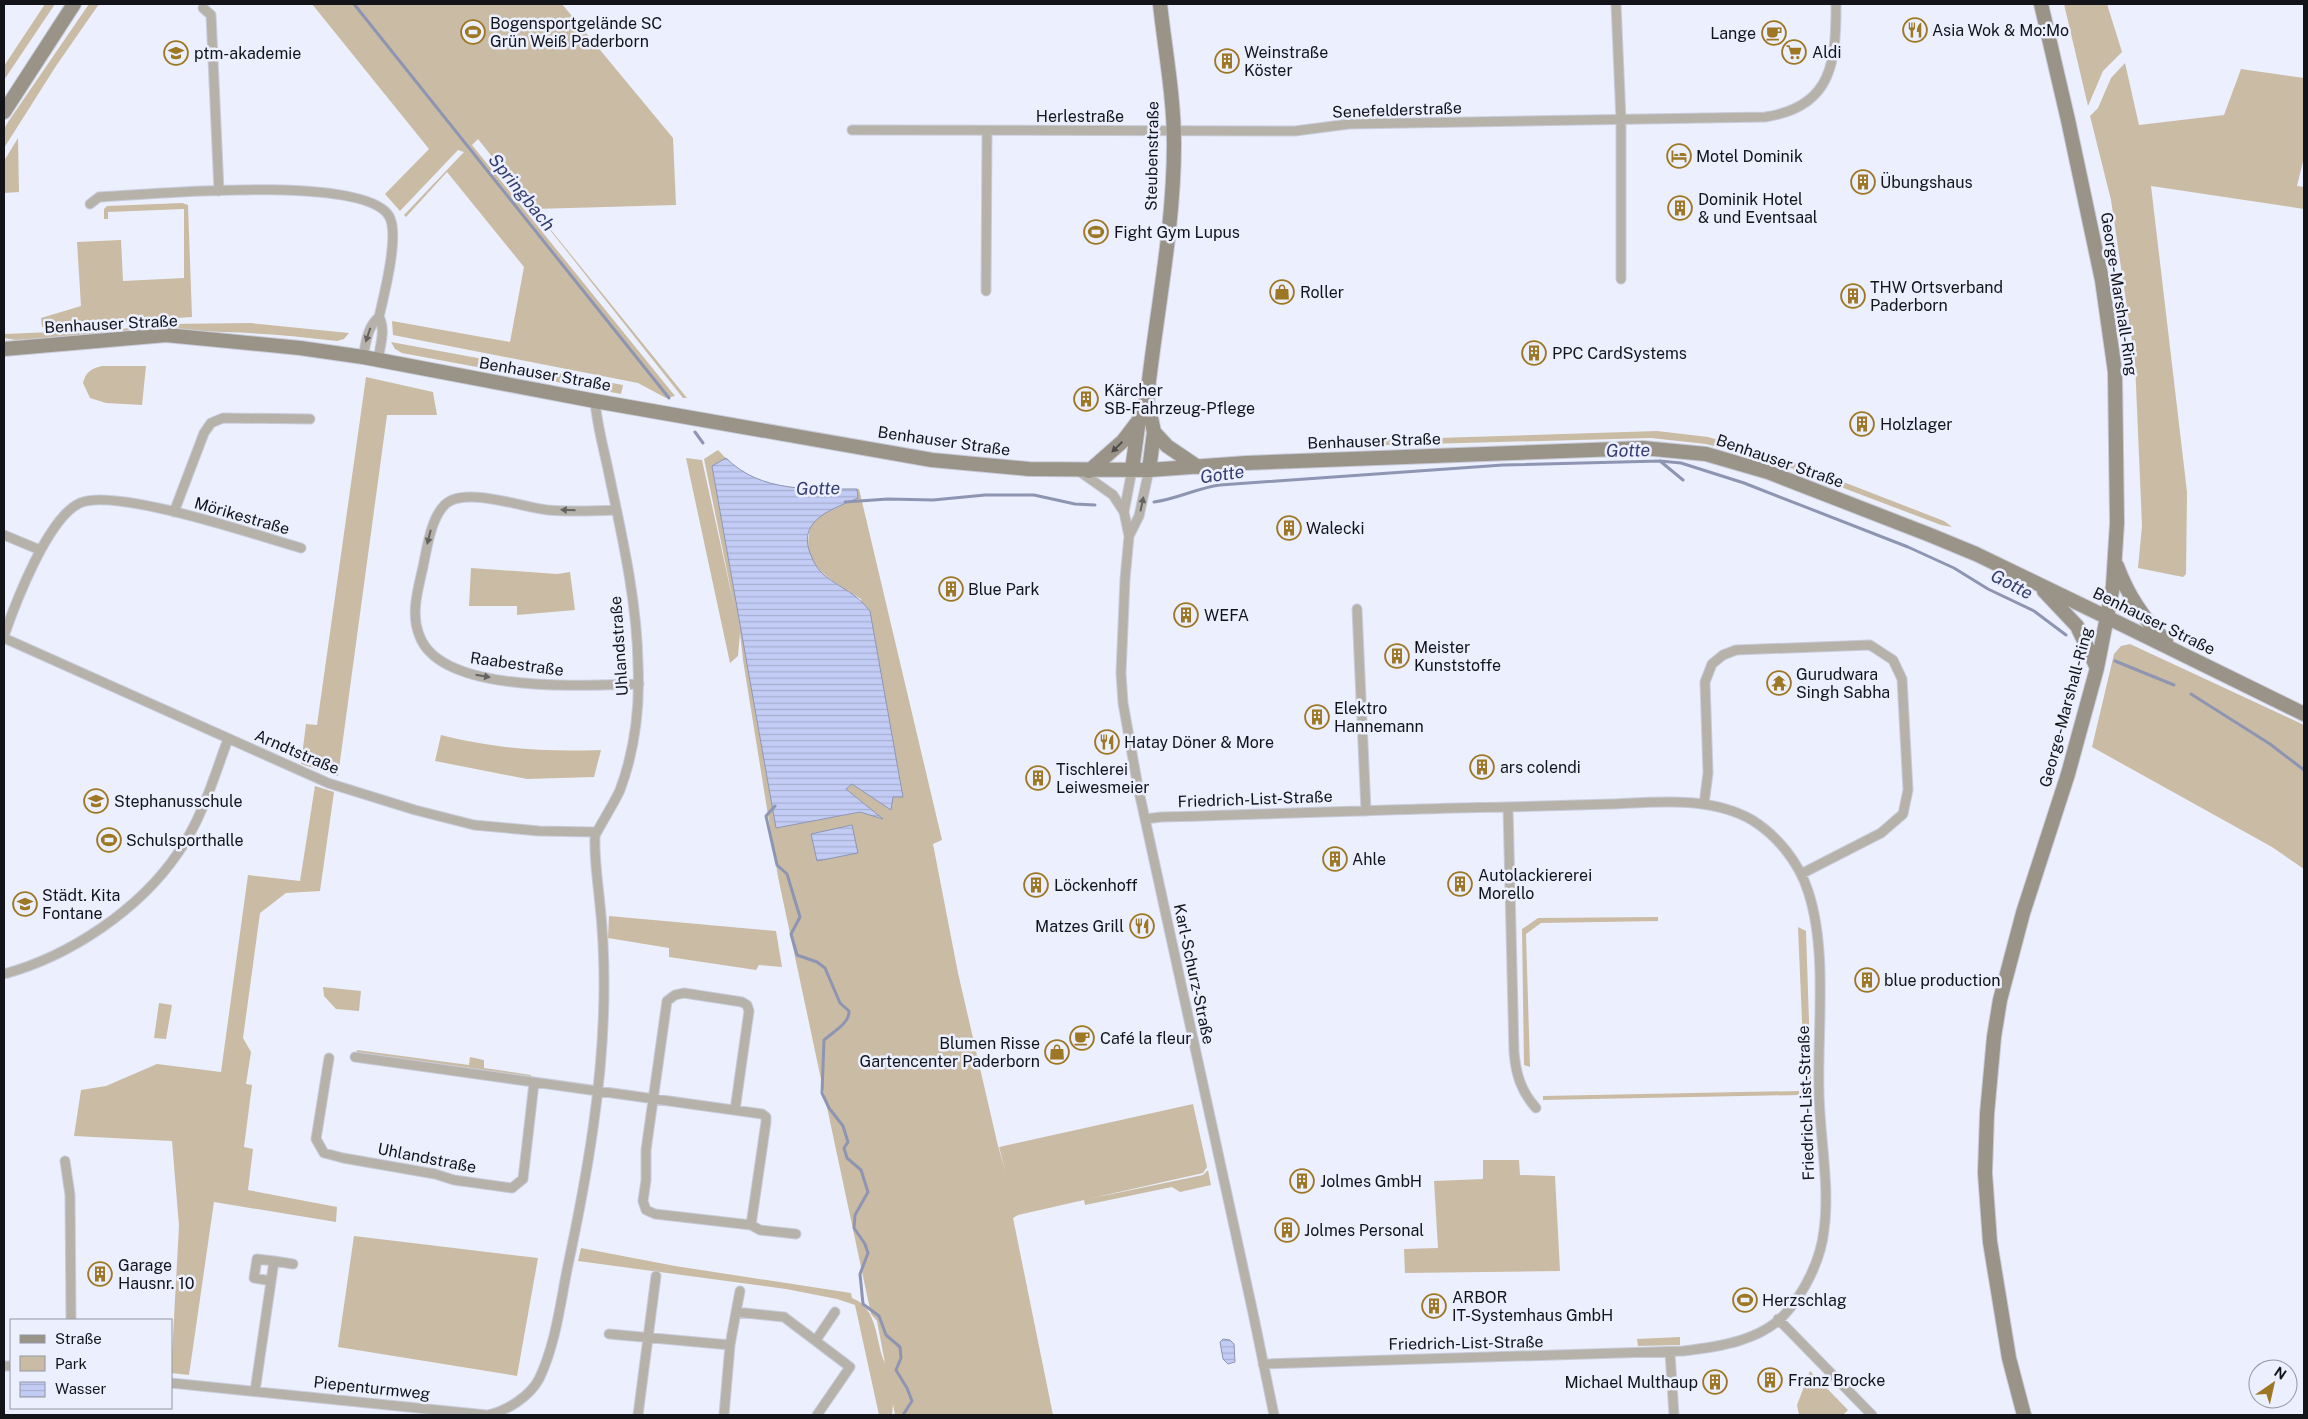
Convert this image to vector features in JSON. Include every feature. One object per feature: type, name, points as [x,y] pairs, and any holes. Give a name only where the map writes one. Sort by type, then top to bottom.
[{"type":"main road","points":[[4,112],[74,4]]},
{"type":"main road","name":"Steubenstraße","points":[[1132,470],[1139,419],[1147,398],[1169,224],[1173,110],[1160,4]]},
{"type":"main road","name":"George-Marshall-Ring","points":[[2024,1415],[2009,1358],[1990,1242],[1985,1173],[1987,1114],[1993,1046],[2000,1000],[2023,913],[2081,730],[2097,668],[2108,617],[2116,564],[2117,523],[2115,372],[2102,280],[2041,4]]},
{"type":"main road","name":"Benhauser Straße","points":[[4,349],[166,335],[300,348],[363,357],[595,401],[932,460],[973,465],[1084,471],[1149,470],[1246,463],[1643,448],[1706,454],[1768,472],[1976,554],[2304,714]]},
{"type":"main road","name":"Steubenstraße","points":[[1147,398],[1154,432],[1149,470]]},
{"type":"main road","points":[[1084,471],[1123,441],[1139,419]]},
{"type":"main road","points":[[1154,432],[1167,446],[1198,467]]},
{"type":"main road","points":[[2116,564],[2122,582],[2137,608],[2148,623],[2176,650]]},
{"type":"main road","points":[[2036,583],[2077,626],[2097,668]]},
{"type":"street","points":[[1616,4],[1622,120],[1621,279]]},
{"type":"street","name":"Senefelderstraße","points":[[1173,131],[1294,131],[1348,124],[1765,117],[1786,114],[1808,101],[1827,76],[1834,54],[1836,4]]},
{"type":"street","points":[[203,8],[211,15],[220,191]]},
{"type":"street","name":"Herlestraße","points":[[852,130],[987,132],[1173,131]]},
{"type":"street","points":[[986,291],[987,132]]},
{"type":"street","points":[[90,204],[99,197],[220,191],[292,190],[339,194],[368,200],[384,210],[390,217],[394,232],[379,317],[382,322],[382,338],[378,360]]},
{"type":"street","points":[[363,357],[367,334],[374,321],[379,317]]},
{"type":"street","name":"Uhlandstraße","points":[[595,401],[599,432],[616,510],[633,608],[639,684],[638,709],[632,746],[622,783],[612,807],[595,832]]},
{"type":"street","name":"Mörikestraße","points":[[174,512],[204,433],[211,423],[223,418],[310,418]]},
{"type":"street","name":"Karl-Schurz-Straße","points":[[1132,470],[1124,512],[1129,536],[1124,579],[1121,673],[1123,702],[1145,819],[1274,1415]]},
{"type":"street","name":"Karl-Schurz-Straße","points":[[1129,536],[1139,516],[1149,470]]},
{"type":"street","points":[[1084,471],[1113,496],[1124,512]]},
{"type":"street","name":"Raabestraße","points":[[616,510],[548,510],[466,496],[450,500],[440,510],[430,531],[414,607],[419,637],[428,651],[448,666],[462,672],[548,686],[639,684]]},
{"type":"street","name":"Mörikestraße","points":[[4,637],[40,550],[58,522],[81,502],[110,498],[174,512],[302,548]]},
{"type":"street","points":[[4,535],[40,550]]},
{"type":"street","points":[[1357,609],[1367,780],[1366,811]]},
{"type":"street","name":"Arndtstraße","points":[[4,637],[328,783],[415,810],[474,825],[539,831],[595,832]]},
{"type":"street","points":[[1704,804],[1708,773],[1705,682],[1712,664],[1723,655],[1736,650],[1870,645],[1882,651],[1894,660],[1902,679],[1908,790],[1903,814],[1882,833],[1801,874]]},
{"type":"street","points":[[4,974],[29,967],[87,937],[124,912],[146,891],[178,854],[196,821],[228,739]]},
{"type":"street","name":"Friedrich-List-Straße","points":[[1145,819],[1639,802],[1704,804],[1729,810],[1756,824],[1777,840],[1801,874],[1814,914],[1820,952],[1818,1053],[1824,1231],[1814,1269],[1784,1315],[1762,1330],[1739,1340],[1716,1346],[1670,1352],[1263,1364]]},
{"type":"street","points":[[1508,807],[1514,1052],[1516,1071],[1524,1094],[1536,1108]]},
{"type":"street","points":[[507,1413],[530,1391],[539,1378],[557,1321],[581,1204],[598,1093],[603,1030],[604,943],[595,832]]},
{"type":"street","points":[[735,1110],[749,1011],[747,1005],[742,1002],[684,993],[675,995],[667,1001],[646,1150],[646,1180],[643,1201],[646,1210],[655,1214],[751,1225],[760,1230],[796,1234]]},
{"type":"street","points":[[355,1057],[598,1093],[654,1098],[762,1114],[766,1117],[751,1225]]},
{"type":"street","name":"Uhlandstraße","points":[[329,1058],[316,1139],[324,1153],[436,1174],[454,1180],[512,1188],[523,1179],[534,1083]]},
{"type":"street","points":[[65,1161],[70,1195],[71,1319]]},
{"type":"street","points":[[271,1281],[254,1278],[257,1259],[293,1264]]},
{"type":"street","points":[[255,1391],[274,1261]]},
{"type":"street","points":[[638,1415],[656,1276]]},
{"type":"street","points":[[724,1415],[730,1345],[740,1291]]},
{"type":"street","points":[[736,1312],[784,1317],[850,1367],[818,1415]]},
{"type":"street","points":[[816,1340],[835,1312]]},
{"type":"street","points":[[1778,1319],[1872,1415]]},
{"type":"street","points":[[609,1334],[730,1345]]},
{"type":"street","points":[[1670,1352],[1674,1415]]},
{"type":"street","name":"Piepenturmweg","points":[[172,1383],[488,1415],[507,1413]]},
{"type":"green space","points":[[45,4],[55,4],[4,80],[4,66]]},
{"type":"green space","points":[[89,4],[99,4],[56,66],[4,148],[4,129],[8,122]]},
{"type":"green space","points":[[312,4],[562,4],[673,138],[676,205],[534,209],[687,398],[683,398],[478,139],[472,145],[675,396],[666,398],[638,383],[393,335],[392,321],[510,342],[524,267],[447,172],[406,217],[404,215],[464,152],[458,150],[400,211],[385,194],[429,149]]},
{"type":"green space","points":[[2064,4],[2107,4],[2122,52],[2103,71],[2088,106]]},
{"type":"green space","points":[[2125,63],[2139,125],[2224,115],[2241,69],[2304,78],[2304,157],[2297,186],[2304,187],[2304,209],[2151,186],[2187,492],[2186,574],[2183,577],[2138,568],[2142,526],[2135,362],[2111,200],[2090,116],[2098,108],[2111,78]]},
{"type":"green space","points":[[18,138],[19,192],[4,193],[4,161]]},
{"type":"green space","points":[[182,203],[188,205],[192,317],[42,327],[41,318],[81,306],[77,242],[121,240],[123,281],[184,278],[184,209],[108,212],[108,219],[104,219],[104,209],[107,206]]},
{"type":"green space","points":[[250,323],[349,333],[344,339],[337,341],[283,335],[228,332],[120,334],[119,329],[170,324]]},
{"type":"green space","points":[[101,330],[103,335],[16,340],[4,338],[4,334]]},
{"type":"green space","points":[[391,342],[623,385],[621,394],[402,353],[395,349]]},
{"type":"green space","points":[[102,366],[146,366],[142,405],[106,403],[90,398],[83,383],[84,379],[90,371]]},
{"type":"green space","points":[[366,377],[433,392],[437,415],[387,415],[338,776],[301,764],[306,724],[317,725]]},
{"type":"green space","points":[[1657,431],[1708,437],[1779,457],[1944,521],[1952,527],[1941,525],[1775,462],[1706,444],[1651,438],[1315,447],[1307,444],[1308,442]]},
{"type":"green space","points":[[718,450],[727,460],[712,466],[776,828],[860,812],[881,818],[846,789],[852,784],[891,809],[893,797],[903,797],[861,599],[824,574],[816,566],[808,547],[811,524],[815,519],[858,498],[857,489],[805,489],[768,483],[796,487],[859,489],[942,840],[933,844],[958,973],[998,1146],[1006,1173],[999,1147],[1193,1104],[1207,1167],[1203,1173],[1088,1199],[1203,1175],[1208,1170],[1211,1185],[1180,1192],[1172,1187],[1085,1205],[1084,1200],[1018,1215],[1013,1218],[1053,1415],[895,1415],[893,1404],[892,1415],[879,1415],[855,1305],[837,1299],[786,1289],[578,1261],[581,1248],[675,1266],[851,1293],[852,1298],[861,1303],[872,1318],[885,1363],[877,1321],[871,1314],[778,877],[740,633],[738,656],[730,663],[686,458],[702,460],[735,610],[704,459]]},
{"type":"green space","points":[[471,568],[557,574],[570,572],[575,610],[517,615],[517,606],[469,606]]},
{"type":"green space","points":[[2130,644],[2304,725],[2304,869],[2272,847],[2092,747],[2114,654],[2121,646]]},
{"type":"green space","points":[[441,735],[481,744],[520,749],[601,750],[594,777],[527,779],[435,761]]},
{"type":"green space","points":[[315,786],[334,792],[320,891],[286,893],[260,913],[243,1038],[251,1052],[246,1084],[252,1085],[244,1147],[253,1149],[248,1190],[337,1207],[336,1222],[214,1202],[189,1375],[172,1373],[179,1226],[172,1141],[74,1136],[81,1090],[106,1086],[157,1064],[221,1072],[248,875],[300,881]]},
{"type":"green space","points":[[609,916],[776,931],[782,967],[759,965],[756,970],[669,957],[669,948],[608,938]]},
{"type":"green space","points":[[1658,917],[1658,921],[1541,923],[1526,934],[1530,1067],[1524,1065],[1522,929],[1538,918]]},
{"type":"green space","points":[[1798,927],[1806,931],[1811,1082],[1809,1092],[1805,1092]]},
{"type":"green space","points":[[323,987],[361,991],[359,1011],[336,1009],[324,996]]},
{"type":"green space","points":[[159,1003],[172,1005],[166,1039],[154,1038]]},
{"type":"green space","points":[[357,1050],[469,1065],[470,1057],[484,1060],[484,1068],[531,1075],[530,1082],[356,1057]]},
{"type":"green space","points":[[1799,1091],[1799,1095],[1543,1100],[1543,1096]]},
{"type":"green space","points":[[1483,1160],[1519,1160],[1520,1175],[1555,1176],[1560,1271],[1405,1273],[1404,1249],[1438,1248],[1434,1181],[1483,1179]]},
{"type":"green space","points":[[354,1236],[538,1258],[517,1376],[338,1347]]},
{"type":"green space","points":[[1680,1337],[1680,1345],[1638,1346],[1637,1339]]},
{"type":"green space","points":[[1810,1371],[1848,1410],[1843,1415],[1799,1415],[1797,1405]]},
{"type":"water","points":[[726,458],[755,478],[787,487],[857,489],[858,498],[830,510],[814,522],[809,530],[807,539],[810,554],[819,570],[854,595],[870,611],[903,797],[893,797],[891,810],[852,784],[846,789],[883,819],[860,812],[776,828],[712,466]]},
{"type":"water","points":[[852,825],[858,853],[817,861],[811,834]]},
{"type":"water","points":[[1223,1339],[1230,1340],[1234,1344],[1235,1362],[1228,1364],[1223,1359],[1220,1342]]},
{"type":"waterway","name":"Springbach","points":[[354,4],[669,398]]},
{"type":"waterway","name":"Springbach","points":[[695,432],[703,443]]},
{"type":"waterway","points":[[1660,461],[1683,480]]},
{"type":"waterway","name":"Gotte","points":[[1154,502],[1220,485],[1503,465],[1660,461],[1681,463],[1744,483],[1908,547],[1954,568],[1988,589],[2034,611],[2066,635]]},
{"type":"waterway","name":"Gotte","points":[[845,502],[888,499],[933,500],[985,495],[1034,495],[1075,504],[1095,505]]},
{"type":"waterway","name":"Gotte","points":[[2115,661],[2174,685]]},
{"type":"waterway","name":"Gotte","points":[[2191,694],[2270,744],[2304,770]]},
{"type":"waterway","name":"Springbach","points":[[775,806],[766,816],[777,865],[787,874],[800,917],[791,934],[797,955],[817,962],[825,968],[840,1003],[849,1011],[849,1015],[844,1023],[824,1040],[822,1093],[829,1108],[843,1126],[848,1142],[844,1148],[847,1158],[861,1170],[868,1192],[855,1215],[854,1228],[865,1244],[868,1253],[860,1274],[863,1304],[879,1316],[886,1335],[900,1347],[901,1358],[896,1370],[907,1388],[912,1401],[903,1415]]},
{"type":"place","name":"Asia Wok & Mo:Mo","points":[[1915,30]]},
{"type":"place","name":"Bogensportgelände SC Grün Weiß Paderborn","points":[[473,32]]},
{"type":"place","name":"Lange","points":[[1774,33]]},
{"type":"place","name":"Aldi","points":[[1794,52]]},
{"type":"place","name":"ptm-akademie","points":[[176,53]]},
{"type":"place","name":"Weinstraße Köster","points":[[1227,61]]},
{"type":"place","name":"Motel Dominik","points":[[1679,156]]},
{"type":"place","name":"Übungshaus","points":[[1863,182]]},
{"type":"place","name":"Dominik Hotel & und Eventsaal","points":[[1680,208]]},
{"type":"place","name":"Fight Gym Lupus","points":[[1096,232]]},
{"type":"place","name":"Roller","points":[[1282,292]]},
{"type":"place","name":"THW Ortsverband Paderborn","points":[[1853,296]]},
{"type":"place","name":"PPC CardSystems","points":[[1534,353]]},
{"type":"place","name":"Kärcher SB-Fahrzeug-Pflege","points":[[1086,399]]},
{"type":"place","name":"Holzlager","points":[[1862,424]]},
{"type":"place","name":"Walecki","points":[[1289,528]]},
{"type":"place","name":"Blue Park","points":[[951,589]]},
{"type":"place","name":"WEFA","points":[[1186,615]]},
{"type":"place","name":"Meister Kunststoffe","points":[[1397,656]]},
{"type":"place","name":"Gurudwara Singh Sabha","points":[[1779,683]]},
{"type":"place","name":"Elektro Hannemann","points":[[1317,717]]},
{"type":"place","name":"Hatay Döner & More","points":[[1107,742]]},
{"type":"place","name":"ars colendi","points":[[1482,767]]},
{"type":"place","name":"Tischlerei Leiwesmeier","points":[[1038,778]]},
{"type":"place","name":"Stephanusschule","points":[[96,801]]},
{"type":"place","name":"Schulsporthalle","points":[[109,840]]},
{"type":"place","name":"Ahle","points":[[1335,859]]},
{"type":"place","name":"Autolackiererei Morello","points":[[1460,884]]},
{"type":"place","name":"Löckenhoff","points":[[1036,885]]},
{"type":"place","name":"Städt. Kita Fontane","points":[[25,904]]},
{"type":"place","name":"Matzes Grill","points":[[1142,926]]},
{"type":"place","name":"blue production","points":[[1867,980]]},
{"type":"place","name":"Café la fleur","points":[[1082,1038]]},
{"type":"place","name":"Blumen Risse Gartencenter Paderborn","points":[[1057,1052]]},
{"type":"place","name":"Jolmes GmbH","points":[[1302,1181]]},
{"type":"place","name":"Jolmes Personal","points":[[1287,1230]]},
{"type":"place","name":"Garage Hausnr. 10","points":[[100,1274]]},
{"type":"place","name":"Herzschlag","points":[[1745,1300]]},
{"type":"place","name":"ARBOR IT-Systemhaus GmbH","points":[[1434,1306]]},
{"type":"place","name":"Franz Brocke","points":[[1770,1380]]},
{"type":"place","name":"Michael Multhaup","points":[[1715,1382]]}]
